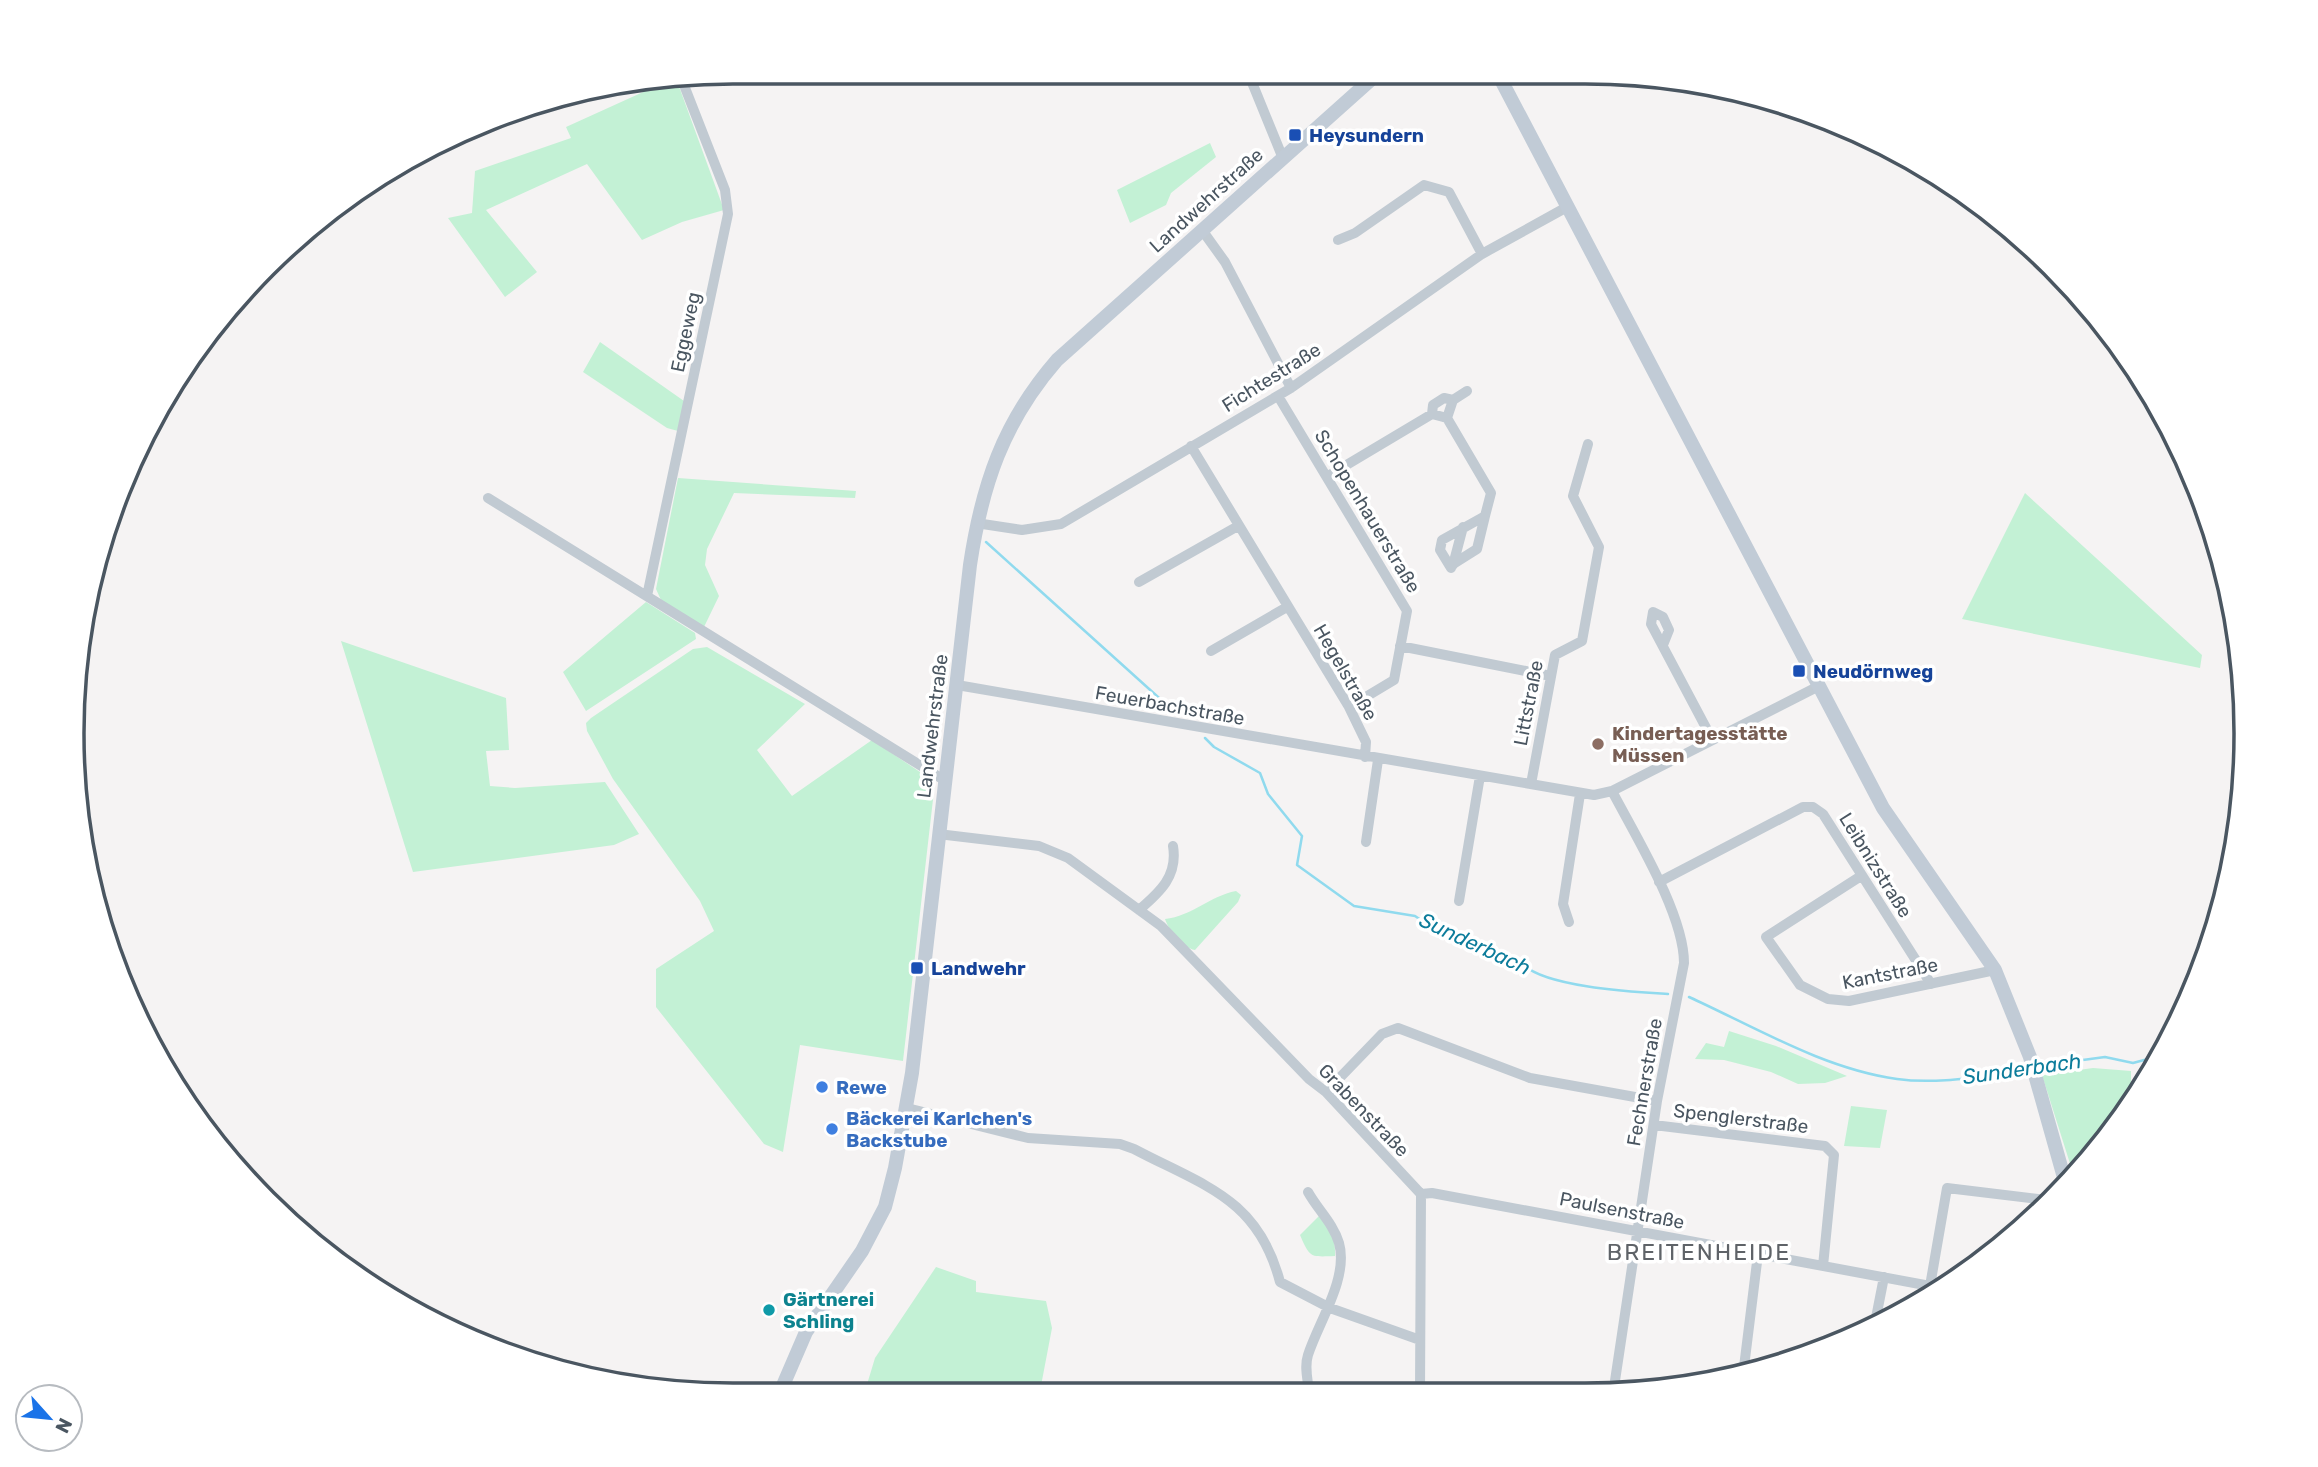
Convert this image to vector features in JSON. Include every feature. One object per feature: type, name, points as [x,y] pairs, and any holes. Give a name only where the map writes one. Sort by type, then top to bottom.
[{"type":"street","points":[[1253,84],[1282,156]]},
{"type":"street","name":"Landwehrstraße","points":[[784,1383],[806,1332],[862,1251],[885,1206],[908,1108],[944,780],[976,523],[996,453],[1036,384],[1073,344],[1366,84]]},
{"type":"street","points":[[1503,84],[1817,687],[1883,807],[1995,970],[2016,1017],[2063,1173]]},
{"type":"street","name":"Eggeweg","points":[[647,596],[728,215],[725,190],[684,86]]},
{"type":"street","points":[[1338,240],[1355,233],[1423,185],[1449,192],[1482,254]]},
{"type":"street","name":"Fichtestraße","points":[[976,523],[1022,530],[1060,524],[1291,388],[1482,254],[1567,207]]},
{"type":"street","points":[[1202,230],[1225,262],[1291,388]]},
{"type":"street","points":[[1447,418],[1453,400],[1467,391]]},
{"type":"street","name":"Schopenhauerstraße","points":[[1278,396],[1407,611],[1395,680],[1349,707]]},
{"type":"street","points":[[1432,414],[1433,405],[1444,398],[1453,400]]},
{"type":"street","points":[[1328,476],[1432,414],[1447,418],[1491,494],[1477,549],[1451,567]]},
{"type":"street","name":"Littstraße","points":[[1531,784],[1555,655],[1582,641],[1599,547],[1573,496],[1588,444]]},
{"type":"street","name":"Hegelstraße","points":[[1191,446],[1349,707],[1366,742],[1365,757]]},
{"type":"street","points":[[488,498],[944,780]]},
{"type":"street","points":[[1451,567],[1440,550],[1442,540],[1462,532],[1485,516]]},
{"type":"street","points":[[1139,582],[1238,526]]},
{"type":"street","points":[[1462,532],[1478,542]]},
{"type":"street","points":[[1451,567],[1462,532]]},
{"type":"street","points":[[1211,651],[1287,607]]},
{"type":"street","points":[[1663,645],[1712,739]]},
{"type":"street","points":[[1400,646],[1551,676]]},
{"type":"street","name":"Feuerbachstraße","points":[[957,685],[1378,760],[1594,795],[1612,791],[1817,687]]},
{"type":"street","points":[[1366,842],[1378,760]]},
{"type":"street","points":[[1459,901],[1480,776]]},
{"type":"street","name":"Fechnerstraße","points":[[1612,791],[1659,882],[1684,948],[1684,963],[1657,1101],[1615,1382]]},
{"type":"street","points":[[1569,922],[1563,904],[1580,794]]},
{"type":"street","name":"Leibnizstraße","points":[[1659,882],[1810,806],[1823,814],[1931,984]]},
{"type":"street","name":"Grabenstraße","points":[[939,834],[1053,851],[1161,926],[1309,1079],[1326,1092],[1421,1194]]},
{"type":"street","points":[[1139,910],[1161,892],[1176,862],[1174,846]]},
{"type":"street","name":"Kantstraße","points":[[1861,876],[1768,933],[1767,942],[1800,985],[1828,999],[1849,1001],[1995,970]]},
{"type":"street","points":[[1326,1092],[1382,1034],[1398,1028],[1530,1078],[1657,1101]]},
{"type":"street","points":[[908,1108],[1028,1138],[1120,1144],[1134,1149],[1239,1206],[1265,1238],[1280,1282],[1330,1308],[1420,1340]]},
{"type":"street","name":"Spenglerstraße","points":[[1654,1125],[1825,1146],[1831,1150],[1834,1155],[1823,1266]]},
{"type":"street","points":[[1936,1280],[1947,1188],[2038,1199]]},
{"type":"street","points":[[1308,1192],[1329,1220],[1340,1245],[1340,1263],[1330,1308],[1308,1356],[1309,1383]]},
{"type":"street","name":"Paulsenstraße","points":[[1421,1194],[1432,1193],[1637,1230],[1926,1285]]},
{"type":"street","points":[[1420,1383],[1421,1194]]},
{"type":"street","points":[[1744,1363],[1758,1254]]},
{"type":"street","points":[[1877,1313],[1884,1277]]},
{"type":"green space","points":[[679,86],[724,210],[682,222],[642,240],[587,164],[486,210],[537,272],[505,297],[448,218],[472,213],[475,171],[571,138],[566,127],[647,90]]},
{"type":"green space","points":[[1210,143],[1216,157],[1171,193],[1166,205],[1130,223],[1117,190]]},
{"type":"green space","points":[[600,342],[684,401],[678,431],[667,428],[583,372]]},
{"type":"green space","points":[[678,478],[856,491],[855,498],[734,493],[707,549],[705,565],[719,596],[704,627],[661,600],[656,589]]},
{"type":"green space","points":[[2025,493],[2202,655],[2200,668],[1962,619]]},
{"type":"green space","points":[[646,602],[695,633],[696,639],[586,711],[563,672]]},
{"type":"green space","points":[[341,641],[506,698],[509,750],[486,751],[490,786],[515,788],[605,782],[639,834],[614,845],[413,872]]},
{"type":"green space","points":[[707,647],[805,704],[757,750],[792,796],[872,740],[935,782],[903,1061],[800,1045],[783,1152],[764,1144],[656,1007],[656,969],[714,931],[700,901],[613,779],[587,731],[586,723],[591,718],[693,649]]},
{"type":"green space","points":[[1236,891],[1241,895],[1238,902],[1195,950],[1181,942],[1167,924],[1165,919],[1184,914]]},
{"type":"green space","points":[[1729,1031],[1776,1046],[1847,1076],[1825,1083],[1798,1084],[1771,1072],[1724,1060],[1695,1059],[1706,1043],[1724,1047]]},
{"type":"green space","points":[[2093,1068],[2131,1071],[2132,1082],[2125,1094],[2070,1165],[2042,1075]]},
{"type":"green space","points":[[1851,1106],[1887,1110],[1880,1148],[1844,1146]]},
{"type":"green space","points":[[1319,1216],[1332,1234],[1335,1256],[1312,1254],[1300,1235]]},
{"type":"green space","points":[[936,1267],[976,1281],[976,1292],[1046,1301],[1052,1328],[1042,1383],[867,1383],[875,1358]]},
{"type":"waterway","name":"Sunderbach","points":[[986,542],[1178,715]]},
{"type":"waterway","name":"Sunderbach","points":[[1205,738],[1214,747],[1260,773],[1268,794],[1302,836],[1297,865],[1354,906],[1415,916],[1437,931],[1521,962],[1531,970],[1567,983],[1668,994]]},
{"type":"waterway","name":"Sunderbach","points":[[1689,997],[1790,1046],[1870,1074],[1930,1081],[2030,1071]]},
{"type":"waterway","name":"Sunderbach","points":[[2040,1070],[2068,1062],[2105,1057],[2133,1063],[2146,1059]]},
{"type":"place","name":"Heysundern","points":[[1295,135]]},
{"type":"place","name":"Neudörnweg","points":[[1799,671]]},
{"type":"place","name":"Kindertagesstätte Müssen","points":[[1598,744]]},
{"type":"place","name":"Landwehr","points":[[917,968]]},
{"type":"place","name":"Rewe","points":[[822,1087]]},
{"type":"place","name":"Bäckerei Karlchen's Backstube","points":[[832,1129]]},
{"type":"place","name":"Gärtnerei Schling","points":[[769,1310]]},
{"type":"district","name":"BREITENHEIDE","points":[[1699,1252]]}]
